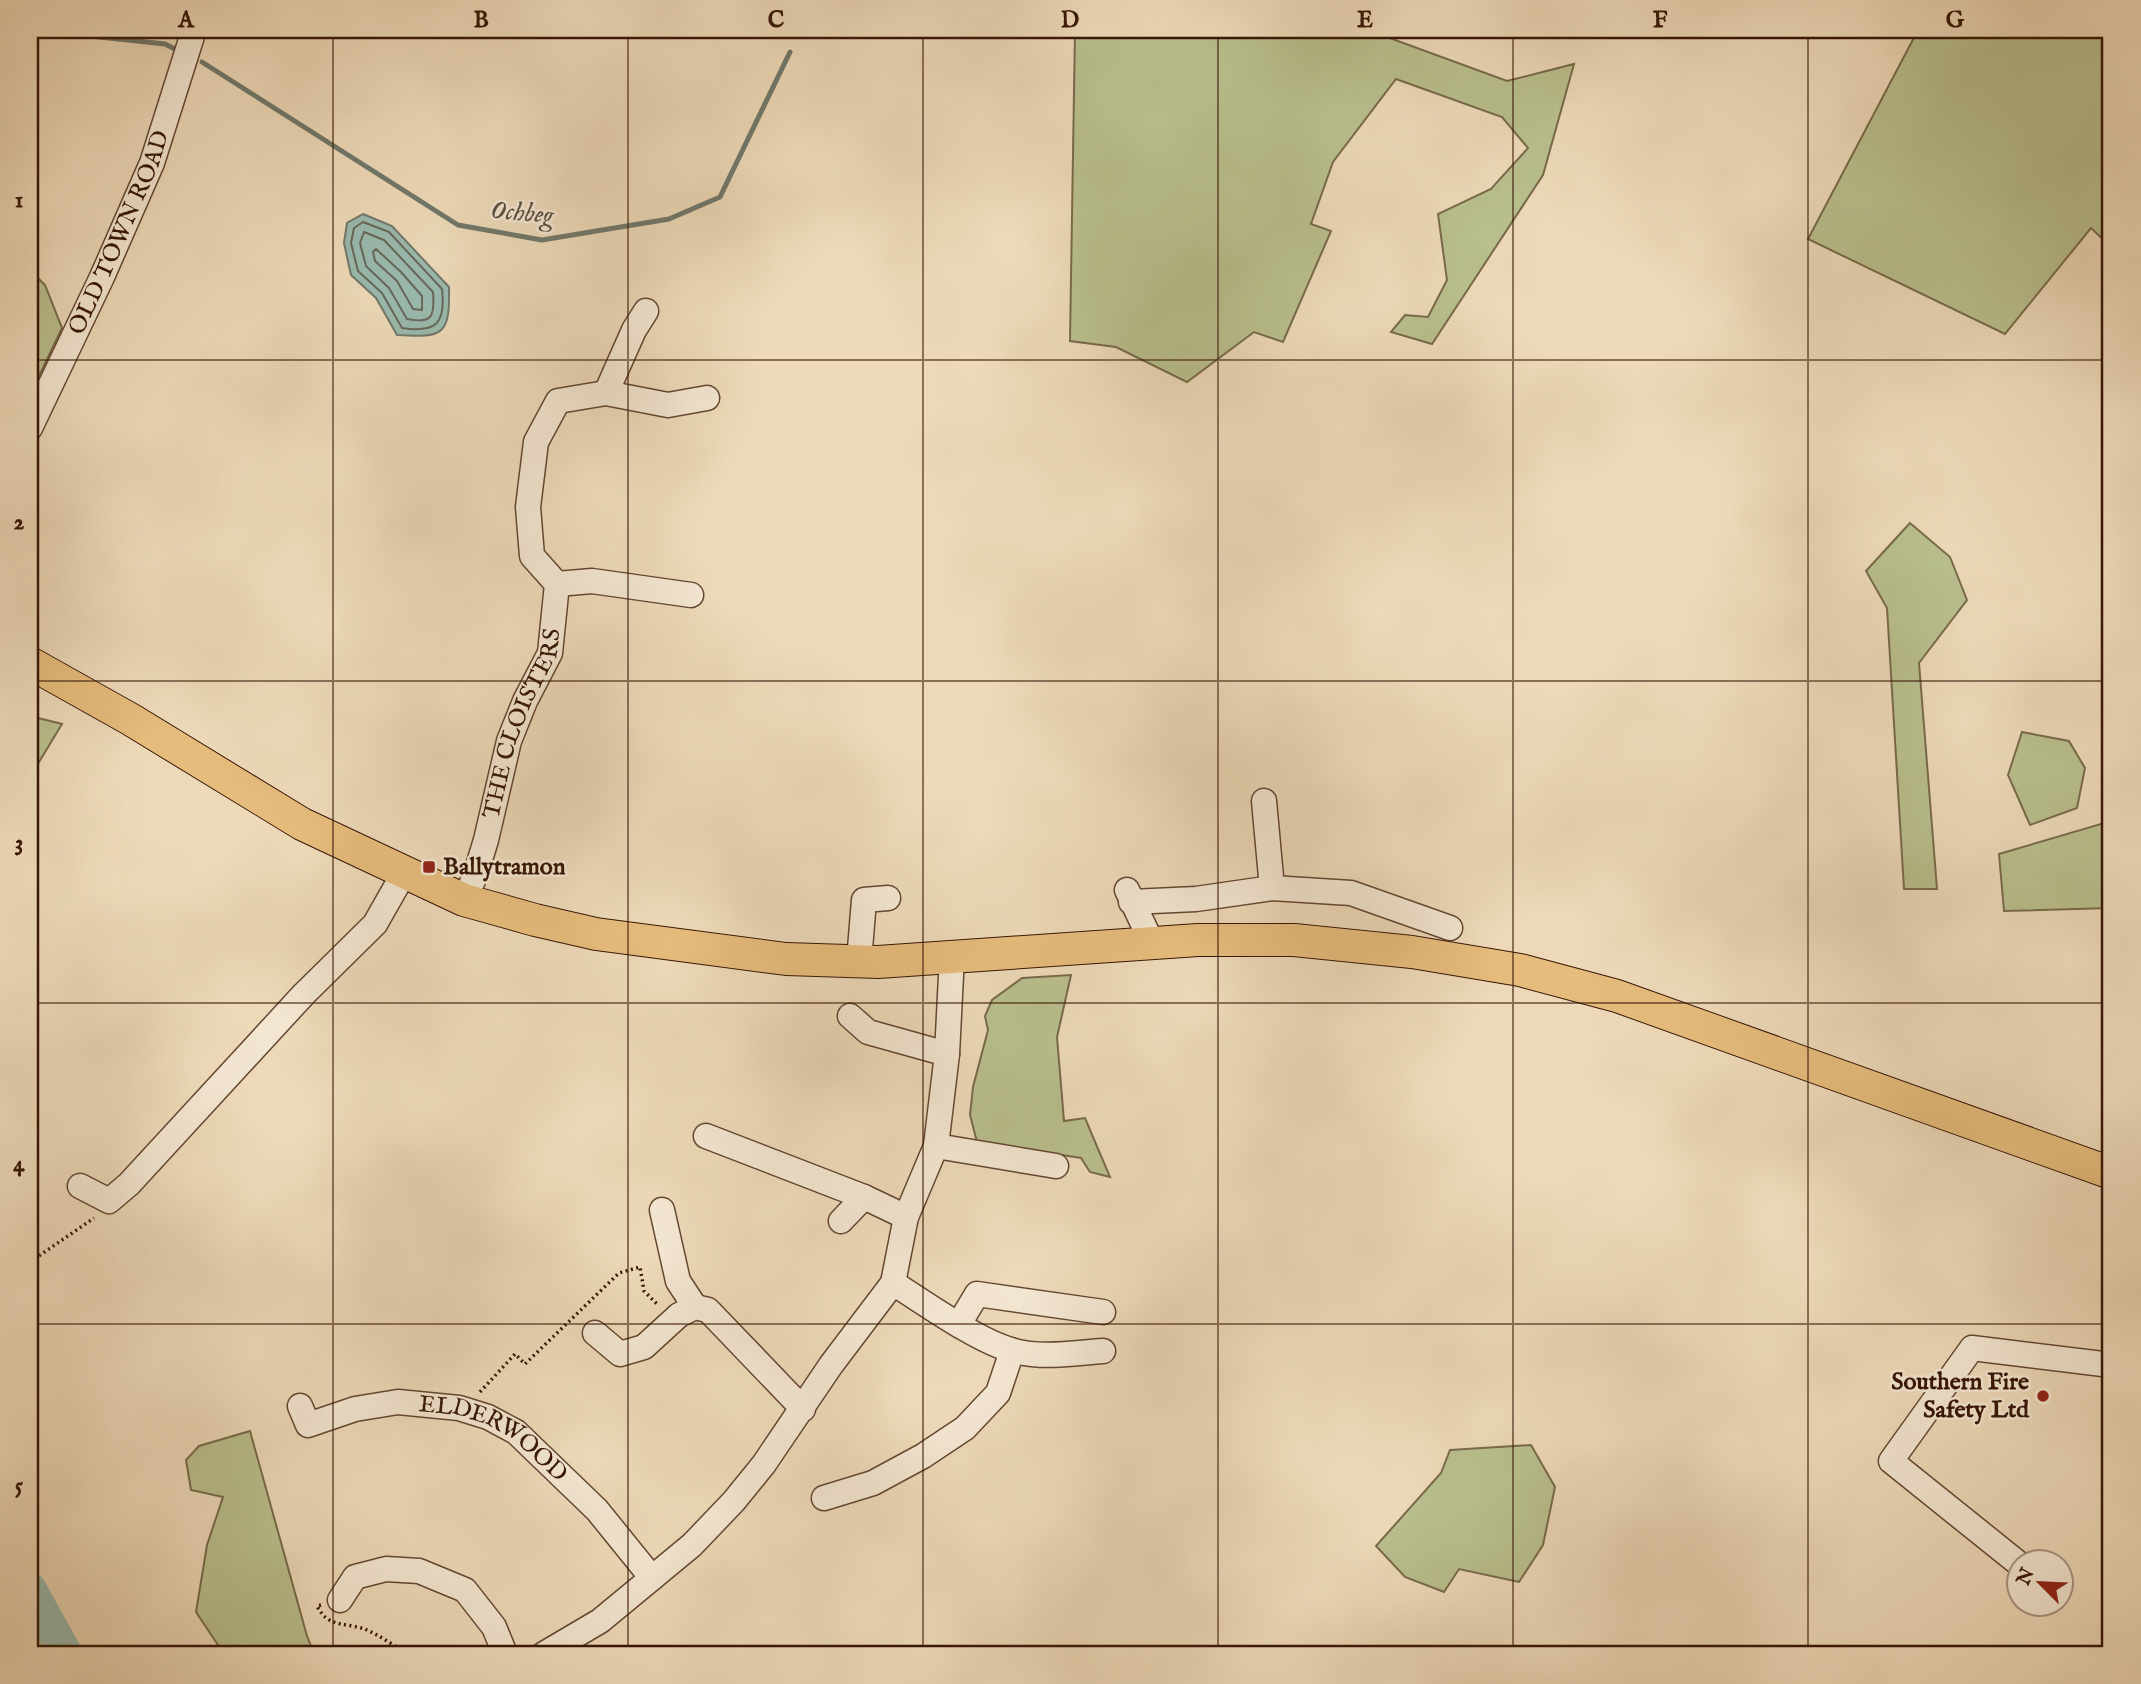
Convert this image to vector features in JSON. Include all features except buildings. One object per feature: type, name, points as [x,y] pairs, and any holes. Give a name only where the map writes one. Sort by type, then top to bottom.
[{"type":"main road","points":[[30,663],[130,719],[302,824],[404,873],[464,900],[596,934],[786,959],[859,961],[1198,940],[1294,940],[1412,952],[1520,970],[1617,996],[2111,1173]]},
{"type":"street","name":"OLD TOWN ROAD","points":[[30,428],[102,277],[152,163],[194,30]]},
{"type":"street","points":[[606,393],[634,330],[646,311]]},
{"type":"street","points":[[691,595],[592,581],[557,584],[532,556],[528,507],[537,442],[558,401],[606,393],[668,405],[707,398]]},
{"type":"street","name":"THE CLOISTERS","points":[[464,900],[486,840],[509,741],[525,701],[550,653],[557,584]]},
{"type":"street","points":[[1264,801],[1272,887]]},
{"type":"street","points":[[80,1186],[109,1202],[129,1184],[303,994],[375,923],[404,873]]},
{"type":"street","points":[[1152,943],[1128,894],[1196,899],[1272,887],[1351,893],[1450,928]]},
{"type":"street","points":[[859,961],[864,900],[888,898]]},
{"type":"street","points":[[544,1654],[600,1621],[692,1545],[734,1501],[764,1464],[831,1365],[892,1283],[906,1217],[936,1146],[947,1054],[952,956]]},
{"type":"street","points":[[850,1016],[869,1032],[947,1054]]},
{"type":"street","points":[[706,1136],[864,1197],[906,1217]]},
{"type":"street","points":[[936,1146],[1056,1166]]},
{"type":"street","points":[[841,1221],[864,1197]]},
{"type":"street","points":[[662,1210],[678,1281],[695,1307],[708,1310],[803,1409]]},
{"type":"street","points":[[892,1283],[959,1324],[1012,1351],[1051,1355],[1103,1351]]},
{"type":"street","points":[[959,1324],[977,1294],[1103,1312]]},
{"type":"street","points":[[595,1333],[620,1354],[644,1347],[674,1320],[695,1307]]},
{"type":"street","points":[[2004,1552],[1891,1461],[1972,1348],[2111,1365]]},
{"type":"street","points":[[824,1498],[873,1483],[923,1456],[965,1428],[998,1393],[1012,1351]]},
{"type":"street","name":"ELDERWOOD","points":[[300,1406],[308,1425],[355,1409],[398,1402],[459,1408],[516,1432],[597,1510],[652,1578]]},
{"type":"street","points":[[340,1600],[355,1577],[386,1569],[419,1571],[465,1590],[494,1627],[505,1654]]},
{"type":"path","points":[[30,1262],[100,1214],[109,1202]]},
{"type":"path","points":[[481,1415],[480,1392],[515,1354],[526,1364],[619,1273],[640,1267],[644,1291],[674,1320]]},
{"type":"path","points":[[340,1600],[317,1606],[323,1617],[332,1623],[369,1631],[407,1654]]},
{"type":"green space","points":[[1075,30],[1368,30],[1507,81],[1574,64],[1543,175],[1432,344],[1391,332],[1405,315],[1428,317],[1447,280],[1438,214],[1491,189],[1528,148],[1502,117],[1396,79],[1333,162],[1311,224],[1331,231],[1283,342],[1254,332],[1187,382],[1116,347],[1070,341]]},
{"type":"green space","points":[[1918,30],[2111,30],[2111,247],[2091,228],[2005,334],[1808,239]]},
{"type":"green space","points":[[30,270],[45,285],[62,328],[30,395]]},
{"type":"green space","points":[[1910,523],[1950,557],[1967,600],[1919,663],[1937,889],[1904,889],[1887,608],[1866,571]]},
{"type":"green space","points":[[30,716],[62,724],[30,777]]},
{"type":"green space","points":[[2022,732],[2069,741],[2085,768],[2077,808],[2030,825],[2008,775]]},
{"type":"green space","points":[[2111,821],[2111,908],[2004,911],[1999,854]]},
{"type":"green space","points":[[1071,975],[1057,1037],[1064,1121],[1085,1118],[1110,1177],[1090,1172],[1081,1158],[977,1142],[970,1115],[973,1087],[988,1030],[985,1016],[992,1000],[1022,978]]},
{"type":"green space","points":[[250,1431],[314,1654],[217,1654],[220,1648],[196,1612],[207,1545],[223,1497],[191,1490],[186,1460],[199,1446]]},
{"type":"green space","points":[[1531,1445],[1555,1487],[1543,1545],[1519,1582],[1459,1569],[1444,1592],[1405,1577],[1376,1546],[1441,1473],[1450,1450]]},
{"type":"green space","points":[[30,1589],[66,1654],[30,1654]]},
{"type":"water","points":[[363,214],[392,226],[449,287],[448,315],[441,330],[425,336],[397,335],[376,298],[351,275],[344,243],[347,223]]},
{"type":"waterway","name":"Ochbeg","points":[[34,30],[165,44],[175,49]]},
{"type":"waterway","name":"Ochbeg","points":[[202,62],[458,225],[542,240],[669,219],[720,197],[790,52]]},
{"type":"waterway","points":[[30,1589],[66,1654]]},
{"type":"place","name":"Ballytramon","points":[[429,867]]},
{"type":"place","name":"Southern Fire Safety Ltd","points":[[2043,1396]]}]
